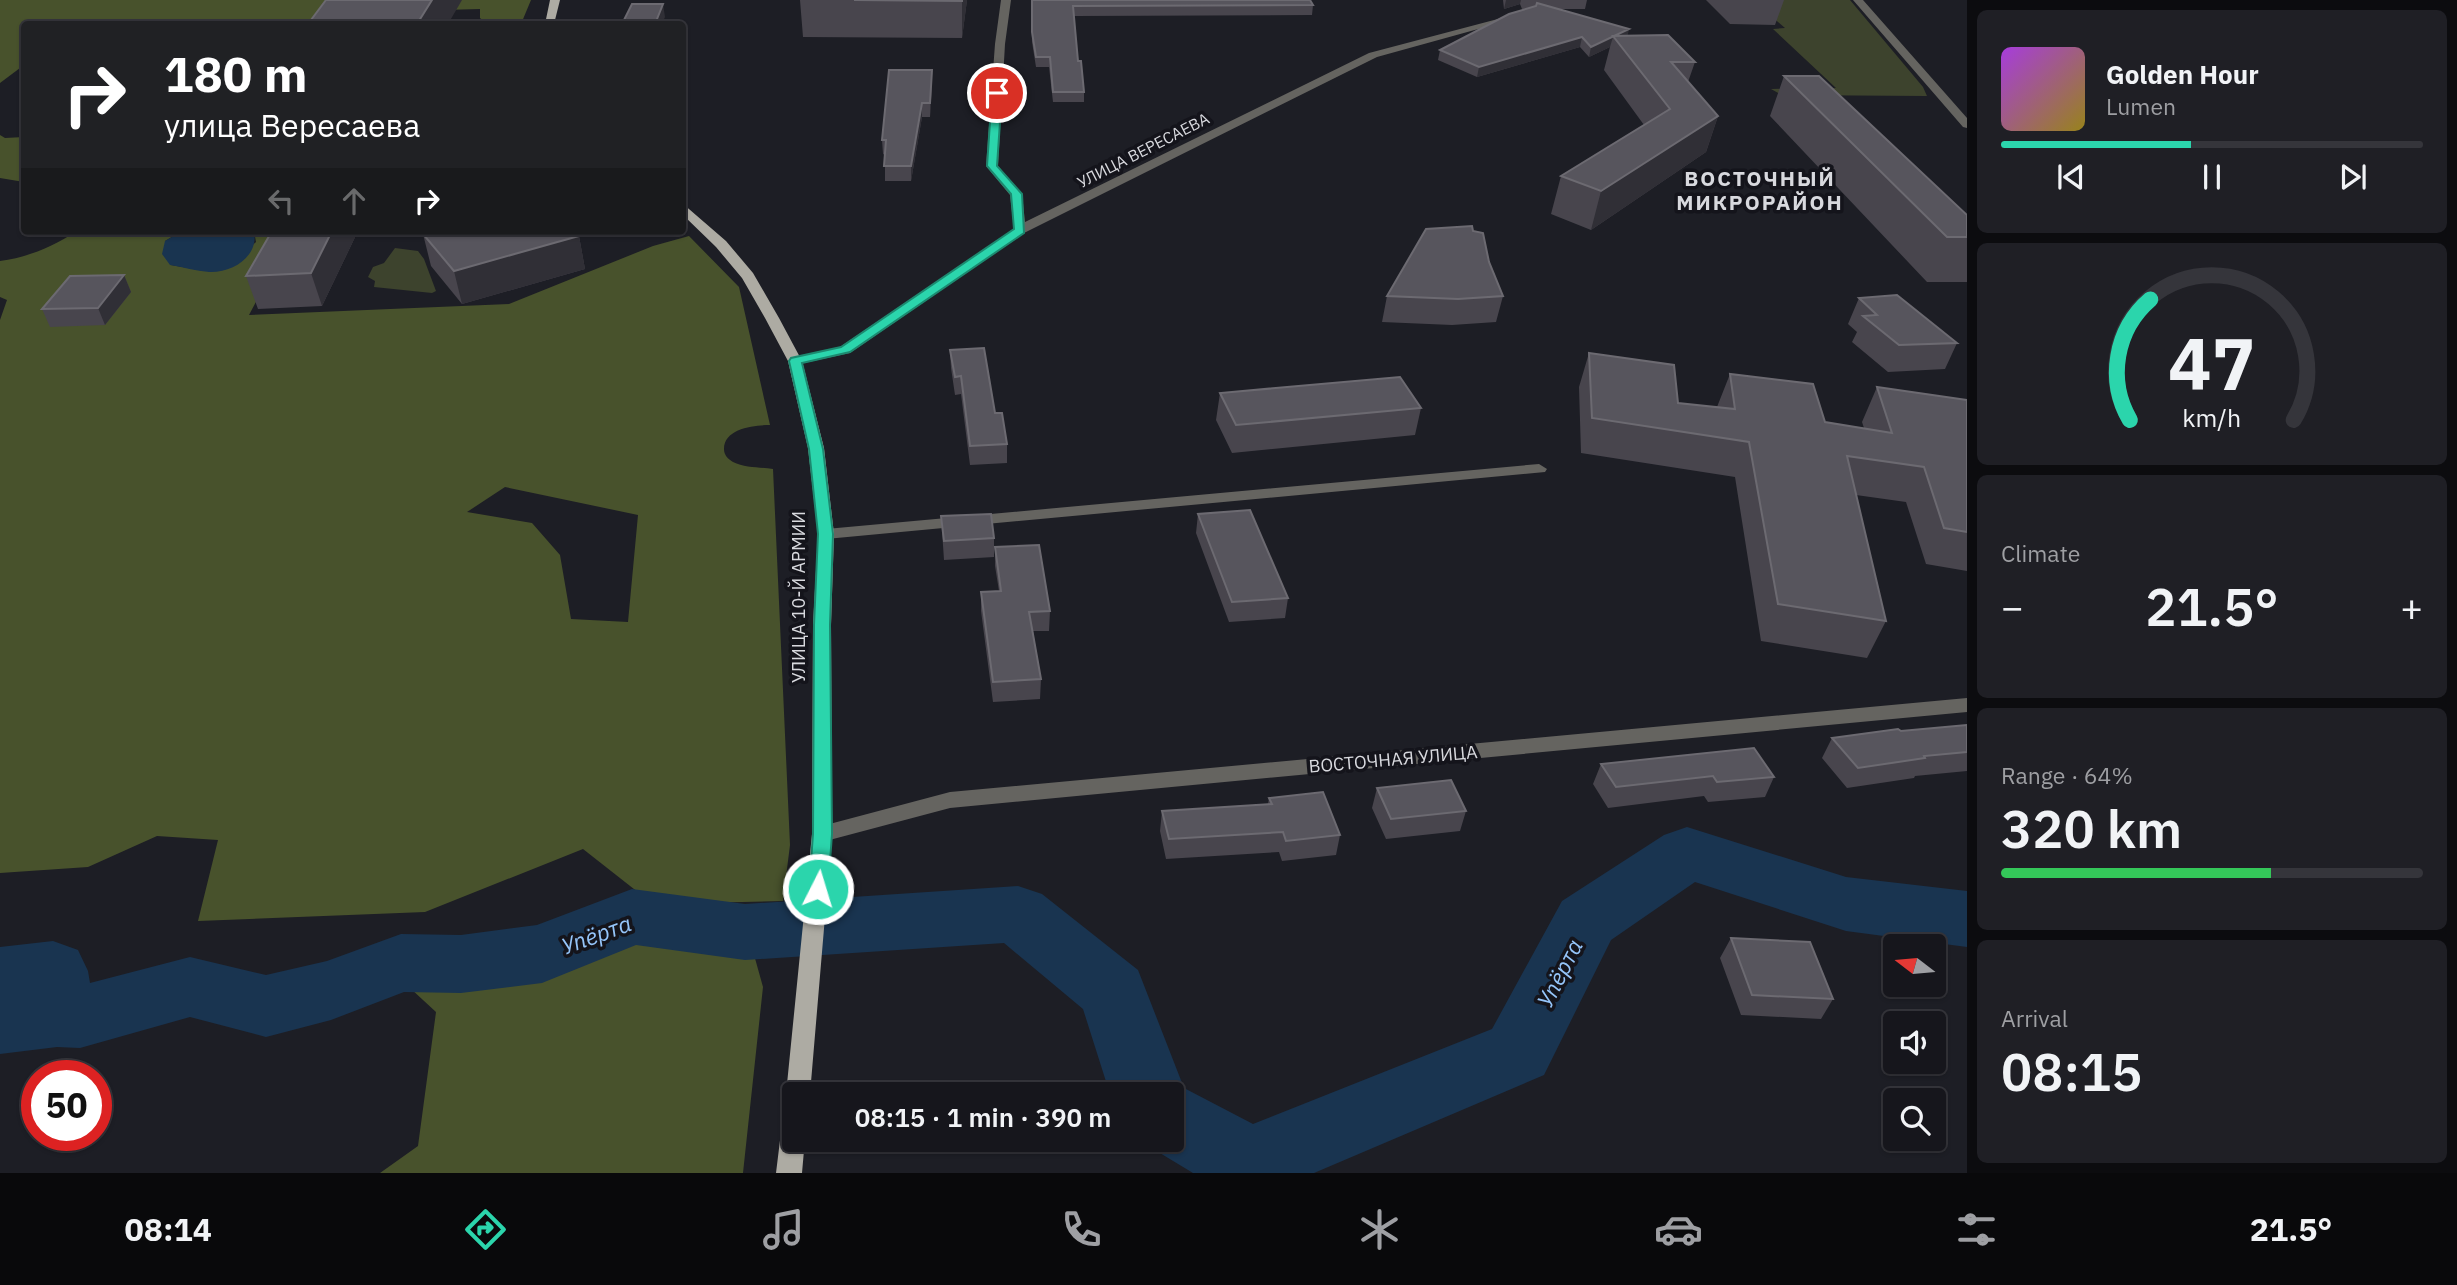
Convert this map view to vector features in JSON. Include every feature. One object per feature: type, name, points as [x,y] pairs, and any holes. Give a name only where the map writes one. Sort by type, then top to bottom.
[{"type":"main road","points":[[549,21],[555,0]]},
{"type":"main road","name":"УЛИЦА 10-Й АРМИИ","points":[[686,211],[722,244],[748,276],[795,361],[816,449],[826,534],[822,625],[822,834],[799,1082]]},
{"type":"main road","points":[[789,1173],[791,1152]]},
{"type":"street","points":[[1006,0],[1000,44],[992,166],[1016,194],[1020,230]]},
{"type":"street","points":[[1858,0],[1967,125]]},
{"type":"street","name":"УЛИЦА ВЕРЕСАЕВА","points":[[795,361],[845,349],[1020,230],[1373,55],[1528,13]]},
{"type":"street","points":[[826,534],[1539,469]]},
{"type":"street","name":"ВОСТОЧНАЯ УЛИЦА","points":[[822,834],[950,800],[1967,705]]},
{"type":"green space","points":[[0,0],[531,0],[522,21],[484,21],[480,18],[480,9],[442,10],[360,21],[21,21],[21,67],[0,83]]},
{"type":"green space","points":[[1753,0],[1850,0],[1923,87],[1927,96],[1782,95],[1771,89],[1836,88],[1773,29],[1785,28]]},
{"type":"green space","points":[[0,135],[5,138],[21,137],[21,182],[0,178]]},
{"type":"green space","points":[[70,235],[175,235],[165,241],[171,265],[210,271],[233,262],[256,242],[255,235],[291,235],[249,315],[509,304],[653,246],[689,236],[739,287],[770,425],[749,427],[735,432],[725,442],[724,449],[733,462],[773,469],[790,845],[783,901],[653,904],[583,849],[425,912],[198,921],[218,840],[157,836],[88,867],[0,873],[0,320],[7,300],[0,297],[0,261],[31,254]],"holes":[[[505,487],[638,515],[628,622],[571,619],[560,555],[532,523],[467,512]]]},
{"type":"green space","points":[[395,248],[418,251],[424,259],[436,291],[432,293],[374,287],[375,281],[368,277],[373,267],[384,263]]},
{"type":"green space","points":[[689,935],[751,944],[763,987],[743,1173],[380,1173],[418,1146],[436,1012],[371,952]]},
{"type":"water","points":[[175,235],[254,235],[248,255],[235,266],[218,272],[170,265],[162,254],[165,241]]},
{"type":"building","points":[[326,0],[432,0],[419,21],[310,21]]},
{"type":"building","points":[[854,0],[962,0],[962,1]]},
{"type":"building","points":[[1032,0],[1310,0],[1313,5],[1073,6],[1084,92],[1053,92],[1050,57],[1036,57],[1032,32]]},
{"type":"building","points":[[1537,3],[1629,29],[1591,47],[1582,37],[1479,67],[1440,50],[1509,14],[1536,6]]},
{"type":"building","points":[[632,4],[663,4],[656,21],[624,21]]},
{"type":"building","points":[[1668,35],[1695,62],[1671,62],[1718,116],[1601,191],[1561,176],[1670,109],[1613,36]]},
{"type":"building","points":[[889,70],[932,70],[930,103],[922,103],[911,166],[884,166],[886,140],[882,140]]},
{"type":"building","points":[[1784,76],[1819,76],[1967,215],[1967,237],[1947,237]]},
{"type":"building","points":[[1472,226],[1473,231],[1483,233],[1489,262],[1503,296],[1458,299],[1387,296],[1426,229]]},
{"type":"building","points":[[270,235],[330,235],[311,273],[246,276]]},
{"type":"building","points":[[424,235],[579,236],[454,271]]},
{"type":"building","points":[[124,275],[98,308],[42,309],[70,276]]},
{"type":"building","points":[[1897,295],[1957,343],[1899,345],[1863,316],[1877,315],[1859,298]]},
{"type":"building","points":[[984,348],[995,413],[1002,413],[1007,444],[970,446],[961,376],[955,377],[950,350]]},
{"type":"building","points":[[1589,353],[1674,365],[1678,403],[1735,409],[1730,374],[1813,384],[1825,422],[1892,433],[1877,387],[1967,400],[1967,532],[1944,528],[1924,467],[1847,456],[1886,621],[1778,604],[1749,442],[1592,418]]},
{"type":"building","points":[[1400,377],[1421,408],[1236,425],[1220,393]]},
{"type":"building","points":[[1250,510],[1288,598],[1232,602],[1198,514]]},
{"type":"building","points":[[991,514],[994,538],[944,541],[941,516]]},
{"type":"building","points":[[1039,545],[1050,611],[1029,612],[1041,679],[993,682],[981,592],[1001,591],[995,547]]},
{"type":"building","points":[[1967,725],[1967,752],[1924,756],[1925,758],[1858,768],[1832,738],[1898,729],[1901,731]]},
{"type":"building","points":[[1754,748],[1774,777],[1717,782],[1713,776],[1616,787],[1601,764]]},
{"type":"building","points":[[1451,780],[1466,811],[1391,819],[1377,788]]},
{"type":"building","points":[[1323,792],[1340,835],[1286,841],[1283,832],[1169,839],[1162,811],[1272,804],[1269,798]]},
{"type":"building","points":[[1731,938],[1810,942],[1833,999],[1752,995]]},
{"type":"waterway","name":"Упёрта","points":[[1184,1126],[1248,1163],[1518,1052],[1586,921],[1687,853],[1846,904],[1967,919]]},
{"type":"waterway","name":"Упёрта","points":[[57,1016],[80,1017],[190,987],[266,1006],[331,990],[401,963],[461,964],[542,954],[632,917],[745,932],[1018,914],[1113,992],[1144,1082]]},
{"type":"waterway","points":[[0,977],[53,971],[57,1016]]},
{"type":"waterway","name":"Упёрта","points":[[0,1022],[57,1016]]},
{"type":"district","name":"ВОСТОЧНЫЙ МИКРОРАЙОН","points":[[1760,190]]},
{"type":"route","points":[[818,889],[822,834],[822,625],[826,534],[816,449],[795,361],[845,349],[1020,230],[1016,194],[992,166],[997,93]]}]
